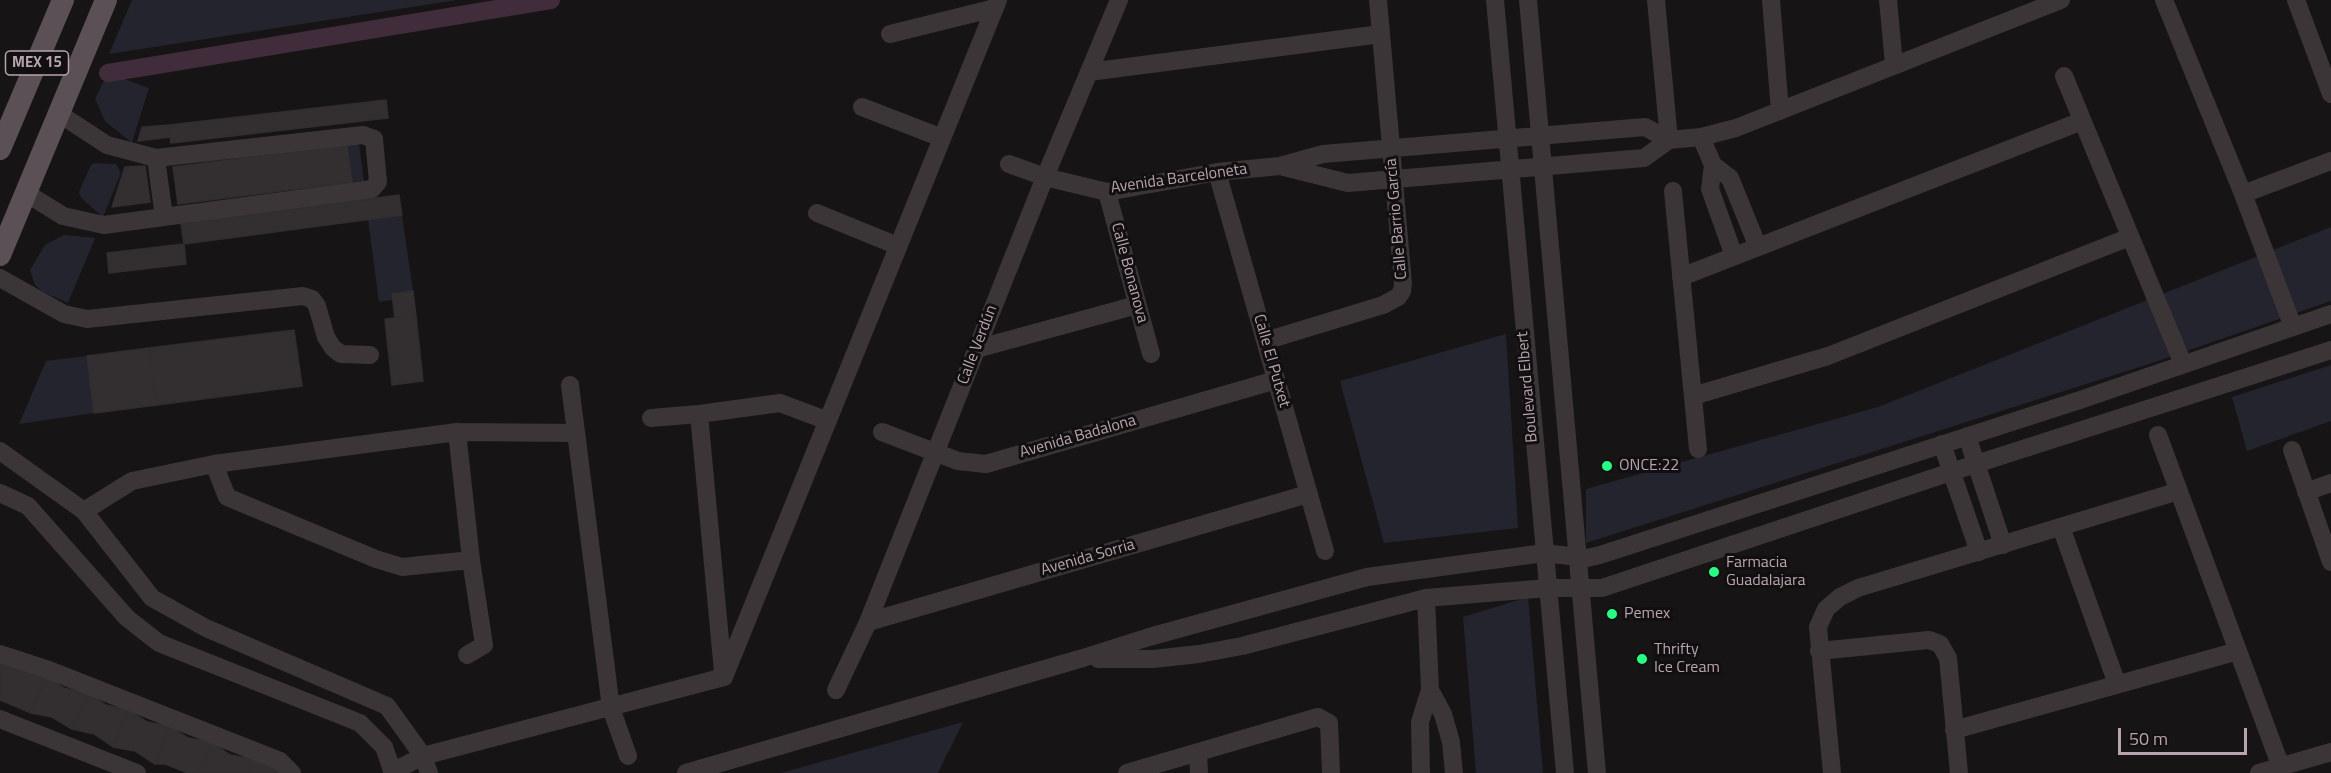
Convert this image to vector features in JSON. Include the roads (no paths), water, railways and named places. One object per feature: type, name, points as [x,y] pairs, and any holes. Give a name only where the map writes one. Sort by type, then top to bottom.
[{"type":"main road","name":"MEX 15","points":[[0,149],[63,0]]},
{"type":"main road","name":"MEX 15","points":[[0,255],[106,0]]},
{"type":"street","name":"Calle Verdún","points":[[836,690],[868,622],[1045,177],[1119,0]]},
{"type":"street","name":"Calle Barrio García","points":[[1265,341],[1383,305],[1398,297],[1403,283],[1378,0]]},
{"type":"street","name":"Boulevard Elbert","points":[[1495,0],[1565,773]]},
{"type":"street","name":"Boulevard Elbert","points":[[1528,0],[1597,773]]},
{"type":"street","points":[[1656,0],[1669,140],[1701,137],[1780,111],[1894,64],[2061,0]]},
{"type":"street","points":[[1771,0],[1780,111]]},
{"type":"street","points":[[1888,0],[1894,64]]},
{"type":"street","points":[[2164,0],[2243,194],[2293,327]]},
{"type":"street","points":[[2296,0],[2331,94]]},
{"type":"street","points":[[890,34],[997,4]]},
{"type":"street","points":[[724,677],[997,4]]},
{"type":"street","points":[[1089,72],[1381,34]]},
{"type":"street","points":[[2064,76],[2183,364]]},
{"type":"street","points":[[862,107],[942,138]]},
{"type":"street","points":[[26,193],[63,216],[104,225],[372,189],[378,182],[378,162],[374,139],[363,135],[156,158],[107,145],[58,113]]},
{"type":"street","points":[[1681,277],[2082,121]]},
{"type":"street","name":"Avenida Barceloneta","points":[[1009,164],[1045,177],[1107,192],[1217,172],[1281,166],[1323,154],[1645,127],[1669,140],[1644,158],[1348,183],[1281,166]]},
{"type":"street","points":[[1701,137],[1713,165],[1730,178],[1758,247]]},
{"type":"street","points":[[156,158],[164,217]]},
{"type":"street","points":[[2243,194],[2331,161]]},
{"type":"street","points":[[1713,165],[1710,189],[1734,256]]},
{"type":"street","name":"Calle El Putxet","points":[[1217,172],[1325,551]]},
{"type":"street","points":[[1673,191],[1698,449]]},
{"type":"street","name":"Calle Bonanova","points":[[1107,192],[1151,354]]},
{"type":"street","points":[[817,213],[898,246]]},
{"type":"street","points":[[1693,396],[1828,356],[2130,237]]},
{"type":"street","points":[[0,278],[64,314],[87,319],[303,296],[312,299],[317,306],[326,337],[333,348],[341,354],[370,355]]},
{"type":"street","points":[[976,349],[1137,305]]},
{"type":"street","points":[[686,773],[1149,637],[1367,577],[1544,553],[1578,557],[1600,555],[1967,436],[2331,314]]},
{"type":"street","points":[[1083,658],[1153,659],[1242,646],[1426,598],[1548,588],[1580,590],[1602,588],[1951,472],[2331,350]]},
{"type":"street","name":"Avenida Badalona","points":[[882,432],[958,461],[986,464],[1276,380]]},
{"type":"street","points":[[570,385],[611,708],[628,756]]},
{"type":"street","points":[[651,418],[780,404],[828,421]]},
{"type":"street","points":[[699,414],[724,677]]},
{"type":"street","points":[[84,511],[132,481],[214,464],[457,432],[576,433]]},
{"type":"street","points":[[457,432],[471,560],[484,645],[467,655]]},
{"type":"street","points":[[2158,435],[2281,767]]},
{"type":"street","points":[[1967,436],[2003,545]]},
{"type":"street","points":[[1942,444],[1979,552]]},
{"type":"street","points":[[2292,450],[2331,562]]},
{"type":"street","points":[[0,452],[84,511],[152,598],[206,628],[387,706],[426,765]]},
{"type":"street","points":[[214,464],[227,497],[376,559],[402,567],[471,560]]},
{"type":"street","points":[[2306,492],[2331,483]]},
{"type":"street","points":[[1832,773],[1819,651],[1820,618],[1840,597],[1858,588],[2179,491]]},
{"type":"street","points":[[0,492],[28,506],[127,618],[159,643],[360,723],[384,747],[393,772],[426,765],[611,708],[724,677]]},
{"type":"street","name":"Avenida Sorria","points":[[868,622],[1308,494]]},
{"type":"street","points":[[2061,527],[2117,684]]},
{"type":"street","points":[[1421,773],[1420,722],[1430,690],[1426,598]]},
{"type":"street","points":[[1149,637],[1143,649],[1153,659]]},
{"type":"street","points":[[1819,651],[1929,640],[1940,644],[1948,658],[1959,773]]},
{"type":"street","points":[[1954,730],[2238,651]]},
{"type":"street","points":[[0,654],[46,669],[280,761],[292,773]]},
{"type":"street","points":[[1430,690],[1446,723],[1454,773]]},
{"type":"street","points":[[1126,773],[1318,717],[1329,723],[1331,773]]},
{"type":"street","points":[[0,719],[137,773]]},
{"type":"street","points":[[1198,752],[1200,773]]},
{"type":"street","points":[[2259,773],[2331,752]]},
{"type":"waterway","points":[[108,73],[551,0]]},
{"type":"place","name":"ONCE:22","points":[[1607,466]]},
{"type":"place","name":"Farmacia Guadalajara","points":[[1714,572]]},
{"type":"place","name":"Pemex","points":[[1612,614]]},
{"type":"place","name":"Thrifty Ice Cream","points":[[1642,659]]}]
